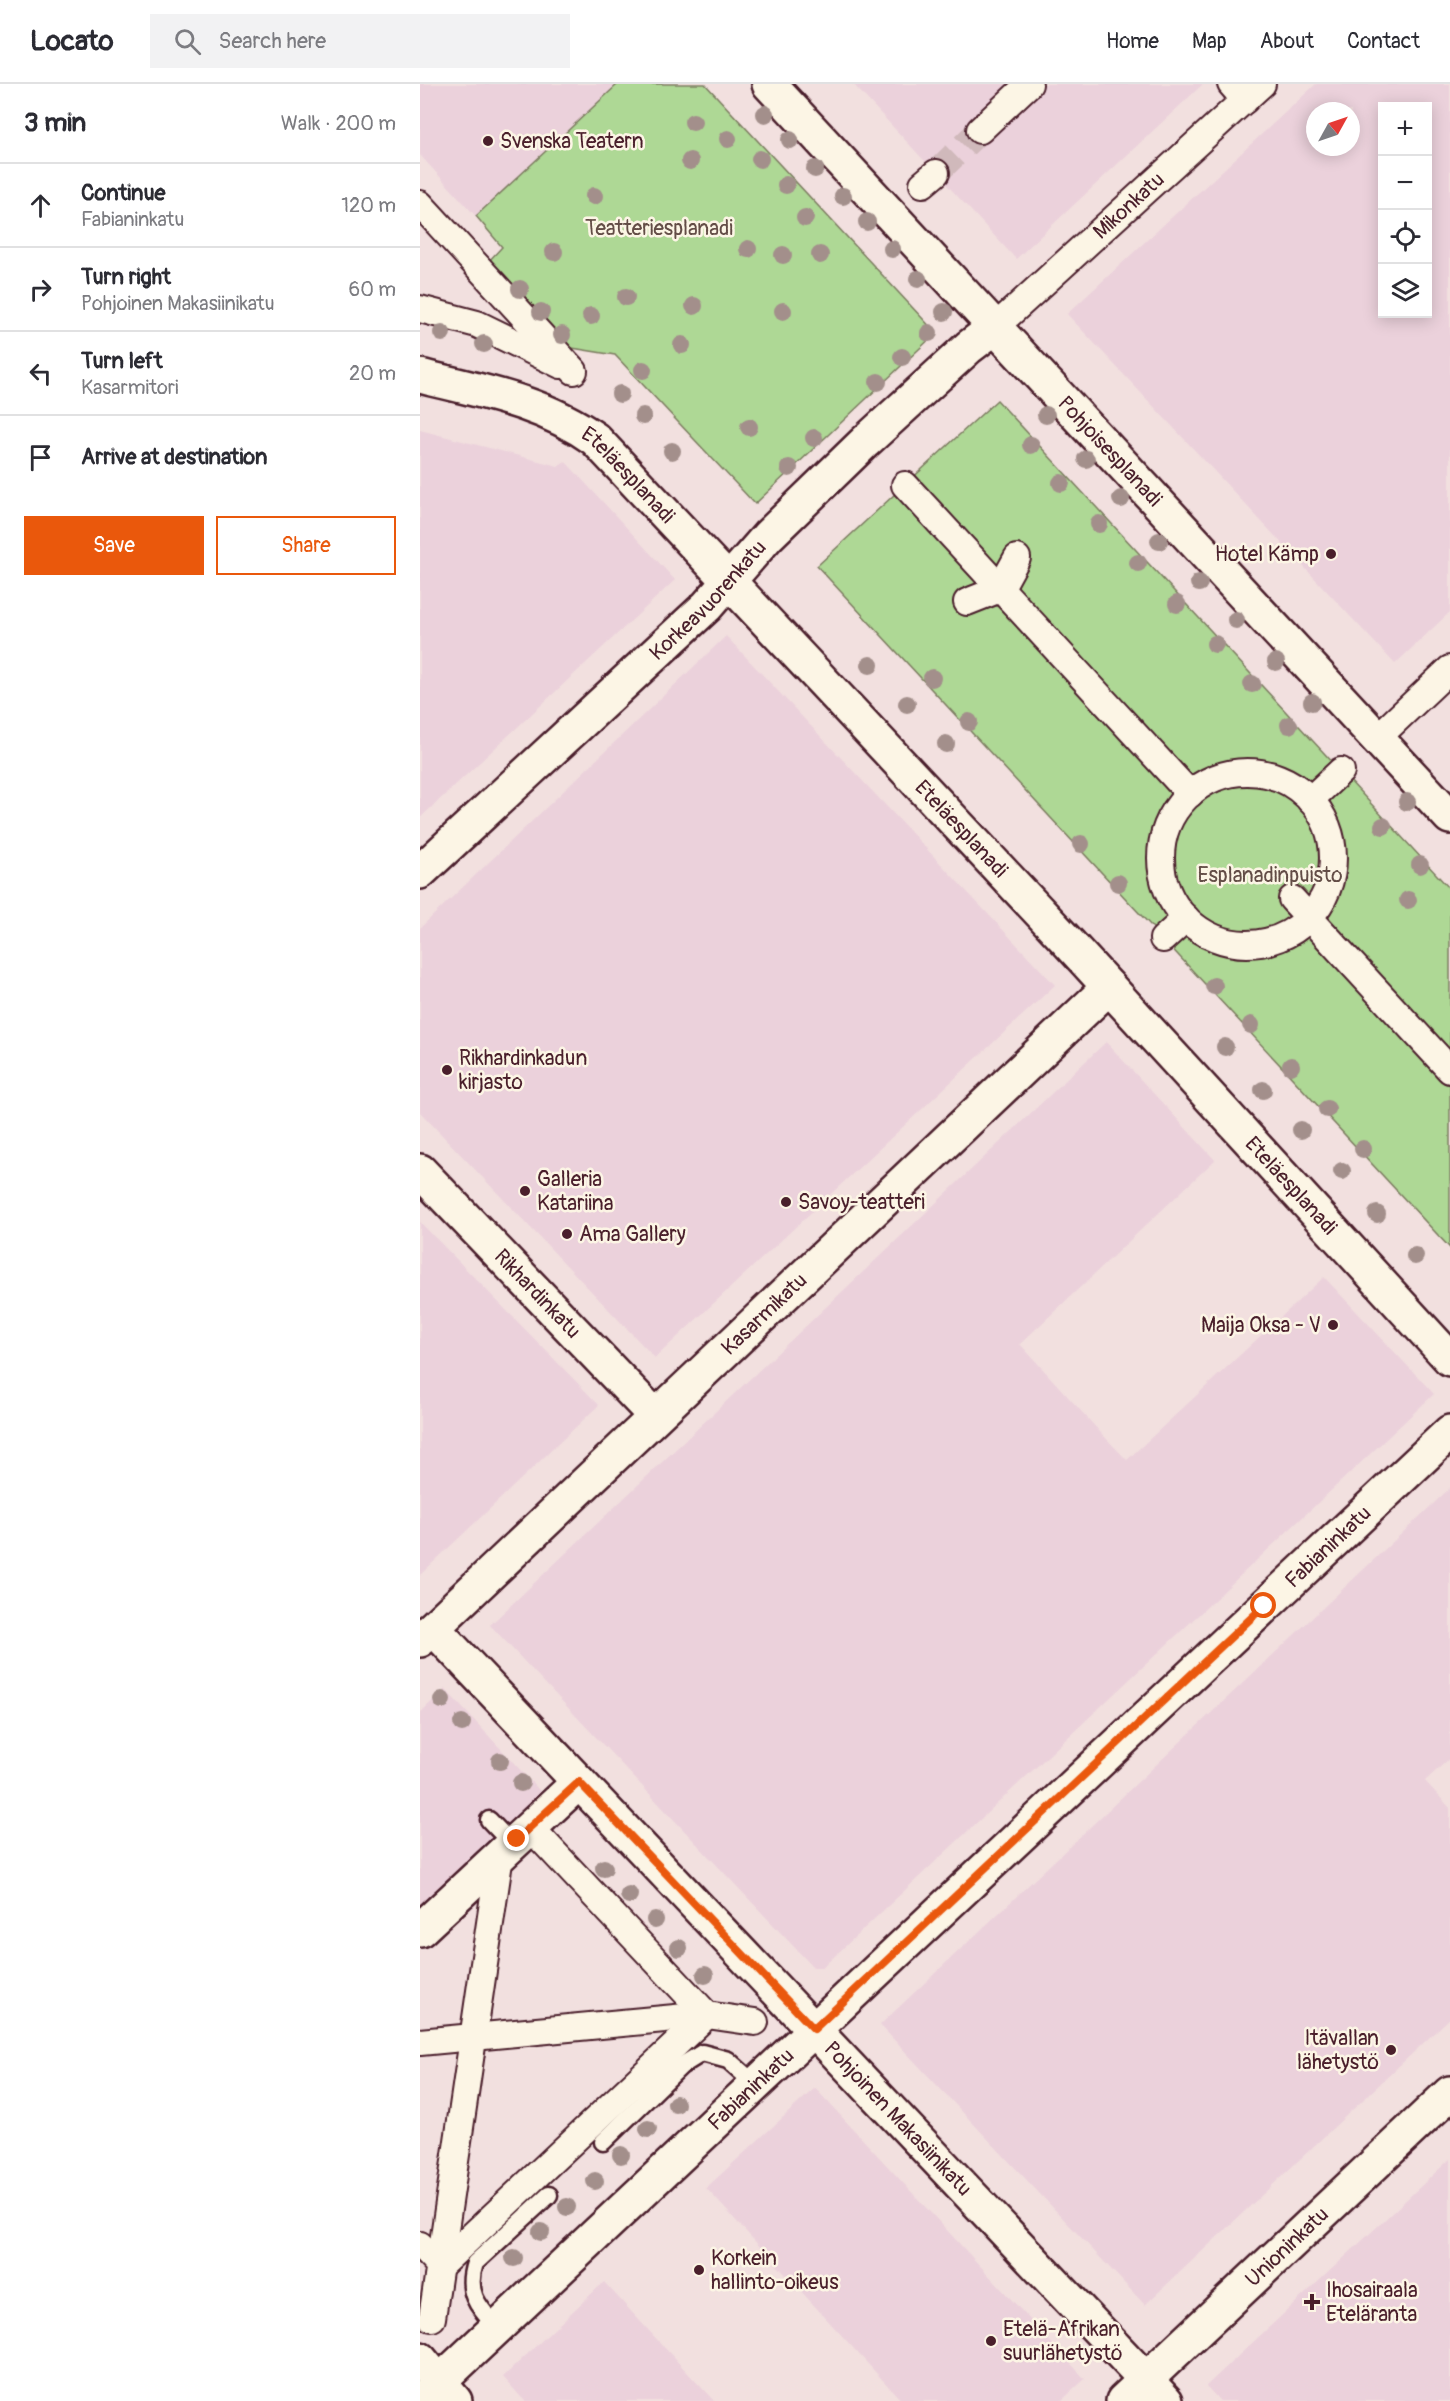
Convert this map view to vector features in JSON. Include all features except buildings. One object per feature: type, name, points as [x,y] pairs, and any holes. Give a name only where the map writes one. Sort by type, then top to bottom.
[{"type":"street","name":"Pohjoisesplanadi","points":[[769,84],[1450,817]]},
{"type":"street","points":[[980,130],[1029,84]]},
{"type":"street","name":"Mikonkatu","points":[[994,328],[1246,89]]},
{"type":"street","points":[[420,204],[580,373],[477,324],[420,309]]},
{"type":"street","name":"Korkeavuorenkatu","points":[[420,872],[730,583],[768,536],[792,512],[969,347],[994,328]]},
{"type":"street","name":"Eteläesplanadi","points":[[420,376],[522,402],[579,428],[611,455],[1109,987],[1450,1359]]},
{"type":"street","points":[[905,485],[1190,794]]},
{"type":"street","points":[[967,602],[1000,589],[1017,558]]},
{"type":"street","points":[[1376,739],[1450,669]]},
{"type":"street","points":[[1310,800],[1341,771]]},
{"type":"street","points":[[1256,772],[1288,782],[1310,800],[1324,818],[1330,834],[1333,867],[1323,900],[1309,918],[1288,935],[1272,941],[1238,944],[1206,934],[1186,918],[1171,898],[1164,883],[1161,858],[1165,832],[1171,817],[1190,794],[1207,782],[1223,775],[1256,772]]},
{"type":"street","points":[[1292,899],[1450,1070]]},
{"type":"street","points":[[1163,939],[1186,918]]},
{"type":"street","name":"Kasarmikatu","points":[[426,1634],[1109,987]]},
{"type":"street","name":"Rikhardinkatu","points":[[420,1171],[655,1416]]},
{"type":"street","name":"Fabianinkatu","points":[[433,2386],[1450,1432]]},
{"type":"street","name":"Pohjoinen Makasiinikatu","points":[[426,1634],[579,1782],[814,2029],[1145,2394]]},
{"type":"street","points":[[420,1930],[579,1782]]},
{"type":"street","points":[[515,1841],[707,2015]]},
{"type":"street","points":[[432,2318],[474,2037],[515,1841]]},
{"type":"street","points":[[440,2266],[707,2015]]},
{"type":"street","points":[[420,2042],[707,2015],[756,2022]]},
{"type":"street","name":"Unioninkatu","points":[[1145,2394],[1450,2093]]},
{"type":"street","points":[[420,2245],[440,2266]]},
{"type":"lane","points":[[491,1818],[515,1841]]},
{"type":"lane","points":[[603,2142],[681,2066],[702,2053],[728,2060],[756,2085]]},
{"type":"lane","points":[[497,2328],[476,2304],[470,2279],[475,2263],[549,2195]]},
{"type":"shaded area","name":"Svenska Teatern","points":[[420,84],[644,84],[483,224],[420,155]]},
{"type":"shaded area","points":[[853,84],[1203,84],[1016,259]]},
{"type":"shaded area","points":[[1316,84],[1450,84],[1450,612],[1395,664],[1067,314]]},
{"type":"shaded area","points":[[420,430],[558,466],[565,461],[675,580],[420,818]]},
{"type":"shaded area","points":[[726,636],[1055,985],[655,1358],[420,1112],[420,928]]},
{"type":"shaded area","points":[[1106,1042],[1215,1160],[1020,1344],[1100,1432],[1127,1460],[1324,1277],[1434,1394],[823,1967],[813,1967],[490,1625]]},
{"type":"shaded area","points":[[420,1222],[599,1405],[420,1575]]},
{"type":"shaded area","points":[[1450,1488],[1450,1758],[1425,1781],[1450,1808],[1450,2018],[1145,2305],[880,2025]]},
{"type":"shaded area","points":[[445,1689],[553,1805],[420,1930],[420,1713]]},
{"type":"shaded area","points":[[815,2088],[1085,2379],[1061,2401],[902,2401],[706,2188]]},
{"type":"shaded area","points":[[1450,2159],[1450,2401],[1220,2401],[1206,2386]]},
{"type":"shaded area","points":[[604,2282],[714,2401],[525,2401],[521,2397],[503,2377]]},
{"type":"green space","name":"Teatteriesplanadi","points":[[618,84],[705,84],[936,333],[755,504],[615,355],[566,347],[487,263],[502,247],[476,216]]},
{"type":"green space","name":"Esplanadinpuisto","points":[[997,400],[1450,889],[1450,1248],[817,566]]},
{"type":"tunnel","points":[[936,173],[980,130]]},
{"type":"place","name":"Svenska Teatern","points":[[488,141]]},
{"type":"place","name":"Hotel Kämp","points":[[1331,554]]},
{"type":"place","name":"Rikhardinkadun kirjasto","points":[[447,1070]]},
{"type":"place","name":"Galleria Katariina","points":[[525,1191]]},
{"type":"place","name":"Savoy-teatteri","points":[[786,1202]]},
{"type":"place","name":"Ama Gallery","points":[[567,1234]]},
{"type":"place","name":"Maija Oksa - V","points":[[1333,1325]]},
{"type":"place","name":"Itävallan lähetystö","points":[[1391,2050]]},
{"type":"place","name":"Korkein hallinto-oikeus","points":[[699,2270]]},
{"type":"place","name":"Ihosairaala Eteläranta","points":[[1312,2302]]},
{"type":"place","name":"Etelä-Afrikan suurlähetystö","points":[[991,2341]]},
{"type":"route","points":[[517,1839],[579,1782],[814,2029],[1264,1606]]}]
